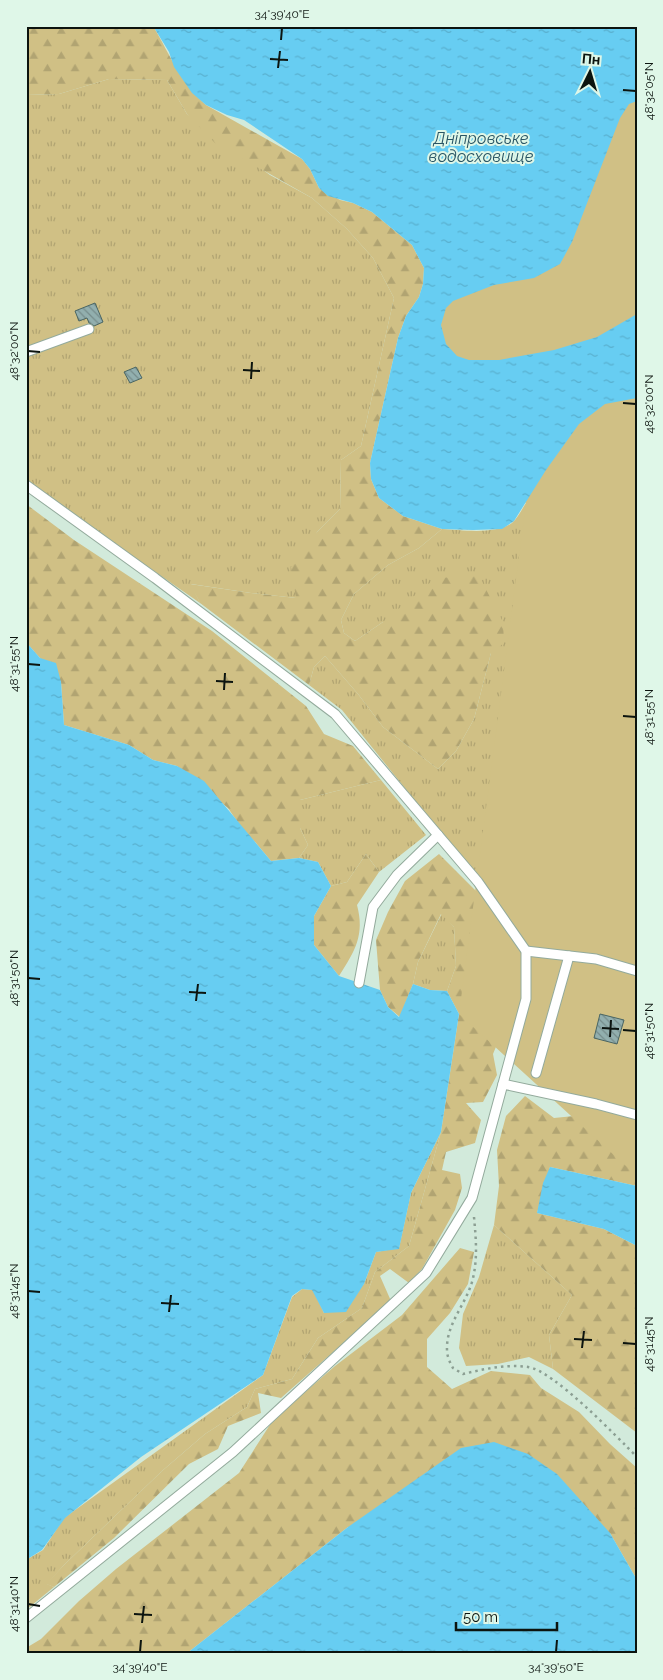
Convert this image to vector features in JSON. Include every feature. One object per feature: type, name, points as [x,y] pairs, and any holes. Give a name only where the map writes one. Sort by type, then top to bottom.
[{"type":"lane","points":[[26,352],[89,329]]},
{"type":"lane","points":[[26,485],[155,578],[335,714],[478,882],[526,952],[526,999],[472,1198],[426,1273],[234,1452],[26,1618]]},
{"type":"lane","points":[[359,983],[374,907],[397,875],[438,835]]},
{"type":"lane","points":[[526,952],[596,959],[637,970]]},
{"type":"lane","points":[[536,1074],[569,956]]},
{"type":"lane","points":[[503,1084],[637,1115]]},
{"type":"path","points":[[472,1198],[477,1258],[472,1284],[451,1325],[448,1336],[446,1352],[452,1368],[463,1374],[491,1368],[529,1367],[548,1376],[601,1420],[637,1457]]},
{"type":"green space","points":[[26,26],[153,26],[182,77],[206,105],[302,159],[310,169],[319,188],[340,200],[353,203],[372,212],[412,245],[424,268],[423,284],[419,297],[406,316],[398,338],[370,463],[371,479],[379,498],[403,516],[442,529],[419,548],[388,565],[354,594],[341,620],[344,633],[355,641],[383,622],[436,578],[479,576],[503,622],[504,643],[491,653],[474,719],[456,751],[438,769],[383,727],[358,694],[325,656],[314,667],[309,685],[200,603],[190,584],[296,598],[291,567],[317,532],[340,509],[341,460],[361,446],[394,298],[373,258],[347,229],[312,198],[215,143],[187,114],[167,80],[109,79],[59,94],[26,95]]},
{"type":"green space","points":[[637,64],[637,1176],[459,1014],[526,503],[440,438],[433,305]]},
{"type":"green space","points":[[109,79],[167,80],[187,114],[270,175],[312,198],[347,229],[373,258],[394,298],[361,446],[341,460],[340,509],[317,532],[296,598],[191,584],[200,603],[26,482],[26,95],[59,94]]},
{"type":"green space","points":[[526,503],[532,946],[342,710],[309,685],[314,667],[325,656],[358,694],[383,727],[438,769],[456,751],[474,719],[491,653],[383,622],[355,641],[344,633],[341,620],[354,594],[388,565],[419,548],[442,529],[478,531],[505,527],[514,521]]},
{"type":"green space","points":[[26,504],[74,540],[212,631],[306,706],[324,734],[353,746],[381,780],[300,800],[300,828],[308,845],[299,858],[271,861],[241,827],[228,808],[177,766],[153,760],[129,745],[64,725],[61,682],[26,642]]},
{"type":"green space","points":[[381,780],[426,835],[379,872],[366,854],[347,882],[331,886],[318,862],[299,858],[308,845],[300,828],[300,800]]},
{"type":"green space","points":[[366,854],[379,872],[357,905],[360,925],[357,942],[350,959],[339,976],[314,945],[314,916],[331,886],[347,882]]},
{"type":"green space","points":[[439,854],[475,890],[496,929],[505,1025],[493,1054],[497,1075],[483,1102],[466,1103],[481,1120],[475,1143],[446,1152],[442,1170],[460,1174],[462,1188],[455,1210],[422,1269],[409,1283],[390,1269],[380,1276],[391,1301],[281,1398],[258,1393],[261,1413],[228,1426],[218,1449],[189,1464],[114,1538],[54,1587],[46,1584],[162,1471],[205,1434],[247,1407],[255,1389],[292,1379],[318,1338],[362,1308],[375,1272],[409,1246],[441,1132],[459,1014],[447,991],[456,966],[454,927],[441,914],[418,962],[413,984],[400,1017],[388,1007],[380,990],[376,940],[388,912],[405,881]]},
{"type":"green space","points":[[442,913],[454,927],[456,966],[447,991],[430,990],[413,984],[418,962]]},
{"type":"green space","points":[[525,1096],[554,1118],[594,1114],[637,1121],[637,1186],[550,1167],[537,1213],[604,1229],[637,1246],[637,1433],[553,1369],[549,1335],[572,1295],[494,1225],[499,1186],[497,1150],[506,1116]]},
{"type":"green space","points":[[441,1132],[409,1246],[375,1272],[362,1308],[318,1338],[292,1379],[255,1389],[247,1407],[205,1434],[162,1471],[64,1565],[47,1584],[54,1587],[26,1610],[26,1560],[43,1550],[64,1518],[263,1375],[292,1297],[302,1289],[313,1290],[324,1313],[364,1284],[376,1252],[399,1248],[411,1193]]},
{"type":"green space","points":[[494,1225],[572,1295],[549,1335],[553,1369],[529,1357],[498,1364],[466,1366],[459,1348],[463,1314],[479,1277]]},
{"type":"green space","points":[[460,1248],[474,1252],[468,1284],[450,1313],[427,1339],[427,1367],[452,1389],[491,1371],[530,1375],[541,1388],[579,1412],[637,1468],[637,1580],[610,1533],[348,1527],[186,1654],[26,1654],[26,1648],[41,1639],[79,1601],[116,1569],[239,1473],[273,1420],[335,1366],[402,1315]]},
{"type":"water","name":"Дніпровське водосховище","points":[[153,26],[637,26],[637,101],[629,104],[620,118],[572,242],[560,264],[534,278],[494,285],[453,301],[446,308],[441,325],[446,344],[457,356],[469,360],[499,360],[554,350],[597,337],[637,314],[637,398],[605,404],[579,424],[546,470],[514,521],[502,529],[442,529],[403,516],[379,498],[371,479],[370,463],[398,338],[406,316],[419,297],[423,284],[424,268],[412,245],[372,212],[353,203],[328,196],[319,188],[310,169],[302,159],[244,120],[227,115],[206,105],[192,93],[174,67],[169,52]]},
{"type":"water","points":[[26,642],[40,658],[56,663],[61,682],[64,725],[129,745],[153,760],[177,766],[204,781],[271,861],[299,858],[318,862],[331,886],[314,916],[314,945],[339,976],[380,990],[388,1007],[399,1017],[413,984],[430,990],[447,991],[459,1014],[441,1132],[411,1193],[399,1249],[376,1252],[364,1284],[346,1312],[324,1313],[312,1290],[302,1289],[292,1296],[263,1375],[141,1457],[65,1518],[42,1550],[26,1560]]},
{"type":"water","points":[[550,1167],[637,1186],[637,1246],[604,1229],[537,1213],[543,1183]]},
{"type":"water","points":[[494,1442],[528,1454],[557,1474],[610,1533],[637,1580],[637,1654],[186,1654],[348,1527],[461,1448]]},
{"type":"building","points":[[95,303],[103,322],[94,326],[89,323],[87,318],[79,321],[75,311]]},
{"type":"building","points":[[136,367],[142,378],[130,383],[124,372]]},
{"type":"building","points":[[600,1014],[624,1020],[617,1044],[594,1038]]}]
